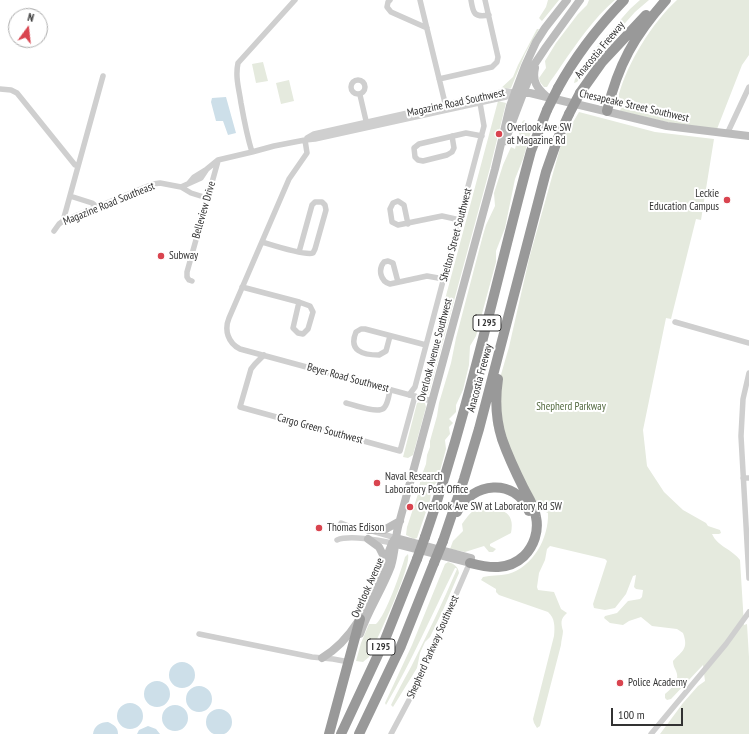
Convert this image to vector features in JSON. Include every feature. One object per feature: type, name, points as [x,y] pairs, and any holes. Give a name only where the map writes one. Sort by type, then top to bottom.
[{"type":"highway","name":"Anacostia Freeway","points":[[341,734],[384,642],[426,537],[462,421],[531,151],[547,110],[570,66],[587,42],[624,0]]},
{"type":"highway","name":"Anacostia Freeway","points":[[359,734],[408,630],[444,542],[480,429],[546,172],[558,138],[580,93],[597,69],[615,48],[662,0]]},
{"type":"highway","points":[[607,111],[614,82],[626,54],[641,30],[666,0]]},
{"type":"highway","points":[[471,561],[496,568],[513,564],[528,550],[536,531],[536,514],[504,446],[497,408],[498,375],[515,309],[519,275]]},
{"type":"highway","points":[[444,542],[459,509],[474,493],[493,487],[505,489],[515,494],[525,504],[531,520],[530,533],[523,549],[512,558],[500,562],[471,561]]},
{"type":"highway","points":[[329,734],[360,619]]},
{"type":"street","points":[[252,152],[238,86],[236,73],[238,63],[295,0]]},
{"type":"street","points":[[390,0],[387,7],[391,12],[426,28]]},
{"type":"street","points":[[420,0],[446,107]]},
{"type":"street","points":[[472,0],[473,12],[475,14],[482,17],[488,15]]},
{"type":"street","points":[[439,79],[496,65],[498,57],[485,0]]},
{"type":"street","name":"Overlook Avenue Southwest","points":[[395,542],[495,169],[528,58],[540,35],[567,0]]},
{"type":"street","name":"Overlook Avenue Southwest","points":[[519,92],[537,61],[580,0]]},
{"type":"street","points":[[537,61],[534,73],[535,83],[547,97]]},
{"type":"street","points":[[63,221],[103,76]]},
{"type":"street","points":[[727,134],[749,87]]},
{"type":"street","points":[[0,88],[17,93],[75,165],[78,166]]},
{"type":"street","name":"Magazine Road Southwest","points":[[305,140],[314,134],[367,125],[480,99],[506,91],[519,92]]},
{"type":"street","name":"Chesapeake Street Southwest","points":[[519,92],[547,97],[667,126],[749,136]]},
{"type":"street","points":[[360,94],[367,125]]},
{"type":"street","name":"Shelton Street Southwest","points":[[400,451],[412,396],[482,136],[484,123],[480,99]]},
{"type":"street","points":[[452,136],[454,148],[450,154],[423,160],[418,160],[415,157],[414,150],[417,145],[452,136],[470,133],[482,136]]},
{"type":"street","points":[[181,187],[201,178],[207,169],[218,160],[305,140]]},
{"type":"street","name":"Beyer Road Southwest","points":[[305,140],[307,153],[289,179],[228,320],[227,333],[232,343],[237,348],[432,401]]},
{"type":"street","name":"Belleview Drive","points":[[192,281],[187,277],[187,272],[218,160]]},
{"type":"street","name":"Magazine Road Southeast","points":[[54,231],[63,221],[152,184],[160,183],[181,187],[191,194],[207,198]]},
{"type":"street","points":[[70,196],[92,202],[97,207]]},
{"type":"street","points":[[262,242],[299,252],[311,254],[316,249],[326,210],[325,205],[322,202],[318,201],[312,205],[299,252]]},
{"type":"street","points":[[408,224],[444,216],[460,220]]},
{"type":"street","points":[[398,282],[429,275],[444,279]]},
{"type":"street","points":[[242,287],[308,304],[312,310],[308,329],[303,334],[298,333],[293,328],[299,302]]},
{"type":"street","points":[[675,322],[749,343]]},
{"type":"street","points":[[390,336],[386,351],[379,355],[359,350],[355,348],[353,344],[356,332],[361,329],[390,336],[426,345]]},
{"type":"street","name":"Cargo Green Southwest","points":[[264,355],[254,364],[251,369],[242,395],[240,408],[400,451]]},
{"type":"street","points":[[749,373],[742,408],[741,440],[746,478],[749,578]]},
{"type":"street","points":[[346,403],[381,410],[385,407],[390,390]]},
{"type":"street","points":[[742,408],[749,410]]},
{"type":"street","points":[[341,523],[351,527],[369,530],[384,530],[400,521]]},
{"type":"street","points":[[369,530],[395,542]]},
{"type":"street","points":[[336,540],[345,538],[395,542],[471,561]]},
{"type":"street","points":[[368,539],[379,547],[386,560]]},
{"type":"street","name":"Overlook Avenue","points":[[322,658],[344,640],[360,619],[378,580],[389,550],[395,542]]},
{"type":"street","name":"Overlook Avenue","points":[[349,662],[353,657],[365,622],[388,573],[394,556],[395,542]]},
{"type":"street","name":"Shepherd Parkway Southwest","points":[[391,734],[416,687],[471,561]]},
{"type":"street","points":[[651,734],[729,639],[749,612]]},
{"type":"street","points":[[199,634],[349,662]]},
{"type":"green space","points":[[548,0],[559,0],[542,21],[539,18],[546,7]]},
{"type":"green space","points":[[589,0],[615,0],[592,23],[547,87],[544,87],[539,78],[546,68],[545,61],[556,43],[578,14],[587,5]]},
{"type":"green space","points":[[640,0],[649,0],[635,12],[609,41],[599,48],[598,54],[577,82],[574,83],[575,79],[599,44]]},
{"type":"green space","points":[[677,0],[749,0],[749,55],[742,65],[717,129],[688,127],[620,111],[623,102],[619,97],[619,94],[628,69],[650,31]]},
{"type":"green space","points":[[537,29],[539,29],[525,54],[511,88],[499,90],[513,77]]},
{"type":"green space","points":[[263,62],[268,81],[256,83],[252,64]]},
{"type":"green space","points":[[289,80],[294,101],[281,104],[276,83]]},
{"type":"green space","points":[[498,101],[506,103],[490,168],[429,393],[427,395],[420,393]]},
{"type":"green space","name":"Shepherd Parkway","points":[[579,112],[655,132],[714,139],[701,220],[696,219],[671,319],[666,318],[643,430],[647,466],[664,492],[683,510],[706,523],[708,526],[720,530],[721,533],[719,534],[712,534],[721,545],[737,556],[740,560],[744,625],[747,624],[749,657],[749,734],[660,734],[683,703],[698,686],[705,681],[703,665],[671,699],[667,700],[665,698],[665,694],[677,680],[677,672],[673,665],[673,661],[684,649],[685,638],[683,633],[677,629],[652,626],[641,617],[629,621],[623,625],[610,623],[604,618],[605,616],[617,613],[628,601],[640,599],[642,597],[643,590],[636,589],[634,587],[636,575],[633,576],[626,594],[615,608],[605,610],[594,608],[593,604],[607,561],[605,559],[550,546],[547,549],[545,560],[539,573],[537,587],[538,590],[554,592],[561,609],[567,613],[562,619],[563,631],[561,645],[540,726],[537,728],[533,719],[554,636],[553,620],[548,612],[499,595],[496,592],[496,589],[481,580],[483,577],[508,574],[525,565],[538,550],[546,532],[548,523],[548,513],[531,505],[493,425],[493,402],[509,347],[529,259],[562,141]]},
{"type":"green space","points":[[524,120],[531,125],[532,128],[523,159],[515,179],[505,228],[496,251],[496,262],[476,336],[470,346],[469,365],[463,390],[456,405],[456,412],[449,419],[453,423],[449,427],[450,434],[445,440],[446,449],[437,482],[432,487],[430,500],[417,538],[414,539],[406,535],[407,527],[426,464],[439,403],[451,363],[456,338],[483,235],[495,206],[494,193],[503,165],[511,147],[515,149],[522,122]]},
{"type":"green space","points":[[417,403],[425,403],[426,407],[413,455],[408,458],[403,457]]},
{"type":"green space","points":[[481,508],[505,512],[511,519],[511,533],[490,544],[490,546],[496,549],[493,552],[489,552],[484,546],[465,552],[450,549],[453,541],[463,531],[462,524],[466,518],[472,512]]},
{"type":"green space","points":[[408,554],[408,562],[405,573],[369,657],[363,662],[356,661],[361,643],[369,624],[376,624],[384,612],[393,592],[405,557]]},
{"type":"green space","points":[[448,562],[458,569],[459,573],[443,610],[430,637],[425,642],[420,653],[417,668],[393,707],[391,705],[435,618],[457,569],[456,568],[405,672],[386,705],[385,703],[412,645],[445,564]]},
{"type":"water","points":[[226,97],[236,133],[228,135],[223,121],[216,121],[211,102],[212,98]]},
{"type":"water","points":[[182,662],[191,666],[195,675],[191,684],[182,688],[173,684],[169,675],[173,666]]},
{"type":"water","points":[[157,681],[166,685],[170,694],[166,703],[157,707],[148,703],[144,694],[148,685]]},
{"type":"water","points":[[199,686],[208,690],[212,699],[208,708],[199,712],[190,708],[186,699],[190,690]]},
{"type":"water","points":[[130,703],[139,707],[143,716],[139,725],[130,729],[121,725],[117,716],[121,707]]},
{"type":"water","points":[[175,705],[184,709],[188,718],[184,727],[175,731],[166,727],[162,718],[166,709]]},
{"type":"water","points":[[219,709],[228,713],[232,722],[228,731],[219,735],[210,731],[206,722],[210,713]]},
{"type":"water","points":[[108,722],[115,726],[118,734],[93,734],[98,725]]},
{"type":"water","points":[[148,726],[156,729],[160,734],[137,734],[139,730]]},
{"type":"place","name":"Overlook Ave SW at Magazine Rd","points":[[499,134]]},
{"type":"place","name":"Leckie Education Campus","points":[[727,200]]},
{"type":"place","name":"Subway","points":[[161,256]]},
{"type":"place","name":"Naval Research Laboratory Post Office","points":[[377,483]]},
{"type":"place","name":"Overlook Ave SW at Laboratory Rd SW","points":[[410,507]]},
{"type":"place","name":"Thomas Edison","points":[[319,528]]},
{"type":"place","name":"Police Academy","points":[[620,683]]}]
